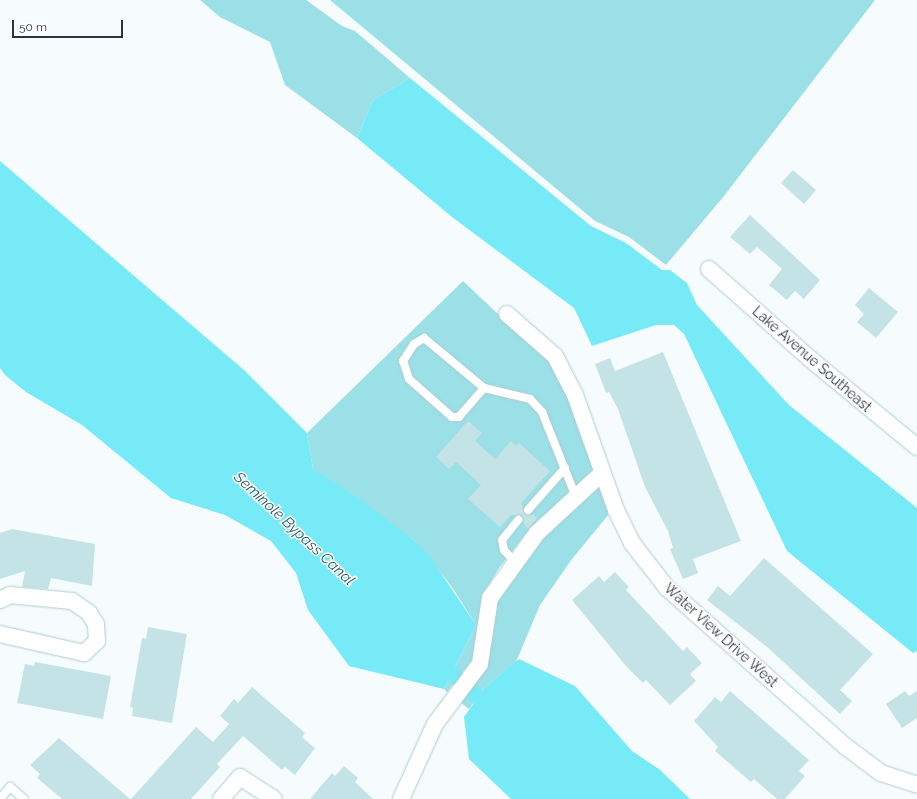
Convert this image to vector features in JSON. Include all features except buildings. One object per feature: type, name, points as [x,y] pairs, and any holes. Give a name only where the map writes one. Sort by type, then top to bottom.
[{"type":"street","name":"Lake Avenue Southeast","points":[[709,269],[816,364],[917,447]]},
{"type":"street","name":"Water View Drive West","points":[[508,314],[554,356],[575,395],[602,473],[632,543],[666,588],[845,746],[881,773],[917,785]]},
{"type":"street","points":[[401,799],[435,724],[480,664],[490,598],[537,533],[602,473]]},
{"type":"street","points":[[0,600],[10,595],[72,601],[89,613],[96,624],[97,641],[84,653],[0,634]]},
{"type":"street","points":[[220,799],[240,777],[274,799]]},
{"type":"lane","points":[[484,388],[459,417],[452,417],[409,379],[403,361],[414,344],[424,338],[484,388],[530,399],[542,412],[576,497]]},
{"type":"lane","points":[[528,510],[565,468]]},
{"type":"lane","points":[[515,562],[504,550],[502,540],[518,520]]},
{"type":"lane","points":[[0,799],[10,787],[24,799]]},
{"type":"shaded area","points":[[200,0],[306,0],[342,26],[355,31],[410,78],[373,100],[357,138],[285,85],[270,42],[220,17]]},
{"type":"shaded area","points":[[330,0],[875,0],[724,196],[666,265],[629,237],[595,221]]},
{"type":"shaded area","points":[[463,281],[548,361],[568,398],[593,470],[531,527],[499,568],[482,596],[472,660],[447,692],[444,689],[476,625],[452,587],[415,541],[313,469],[307,433]]},
{"type":"shaded area","points":[[599,487],[609,514],[572,559],[540,605],[516,662],[485,687],[469,709],[460,702],[487,668],[498,602],[543,539]]},
{"type":"water","points":[[410,78],[591,226],[626,243],[662,270],[670,270],[687,283],[697,305],[789,405],[917,508],[917,651],[913,653],[787,551],[684,334],[674,325],[656,325],[592,346],[574,308],[452,217],[357,138],[373,100]]},
{"type":"water","points":[[0,161],[244,370],[307,433],[313,469],[360,499],[415,541],[430,557],[476,625],[444,689],[349,666],[308,610],[296,573],[271,541],[225,515],[171,498],[82,425],[26,392],[5,375],[0,368]]},
{"type":"water","points":[[519,659],[575,686],[632,751],[659,769],[690,799],[511,799],[469,759],[464,717],[485,687]]},
{"type":"waterway","name":"Seminole Bypass Canal","points":[[437,660],[493,711]]}]
